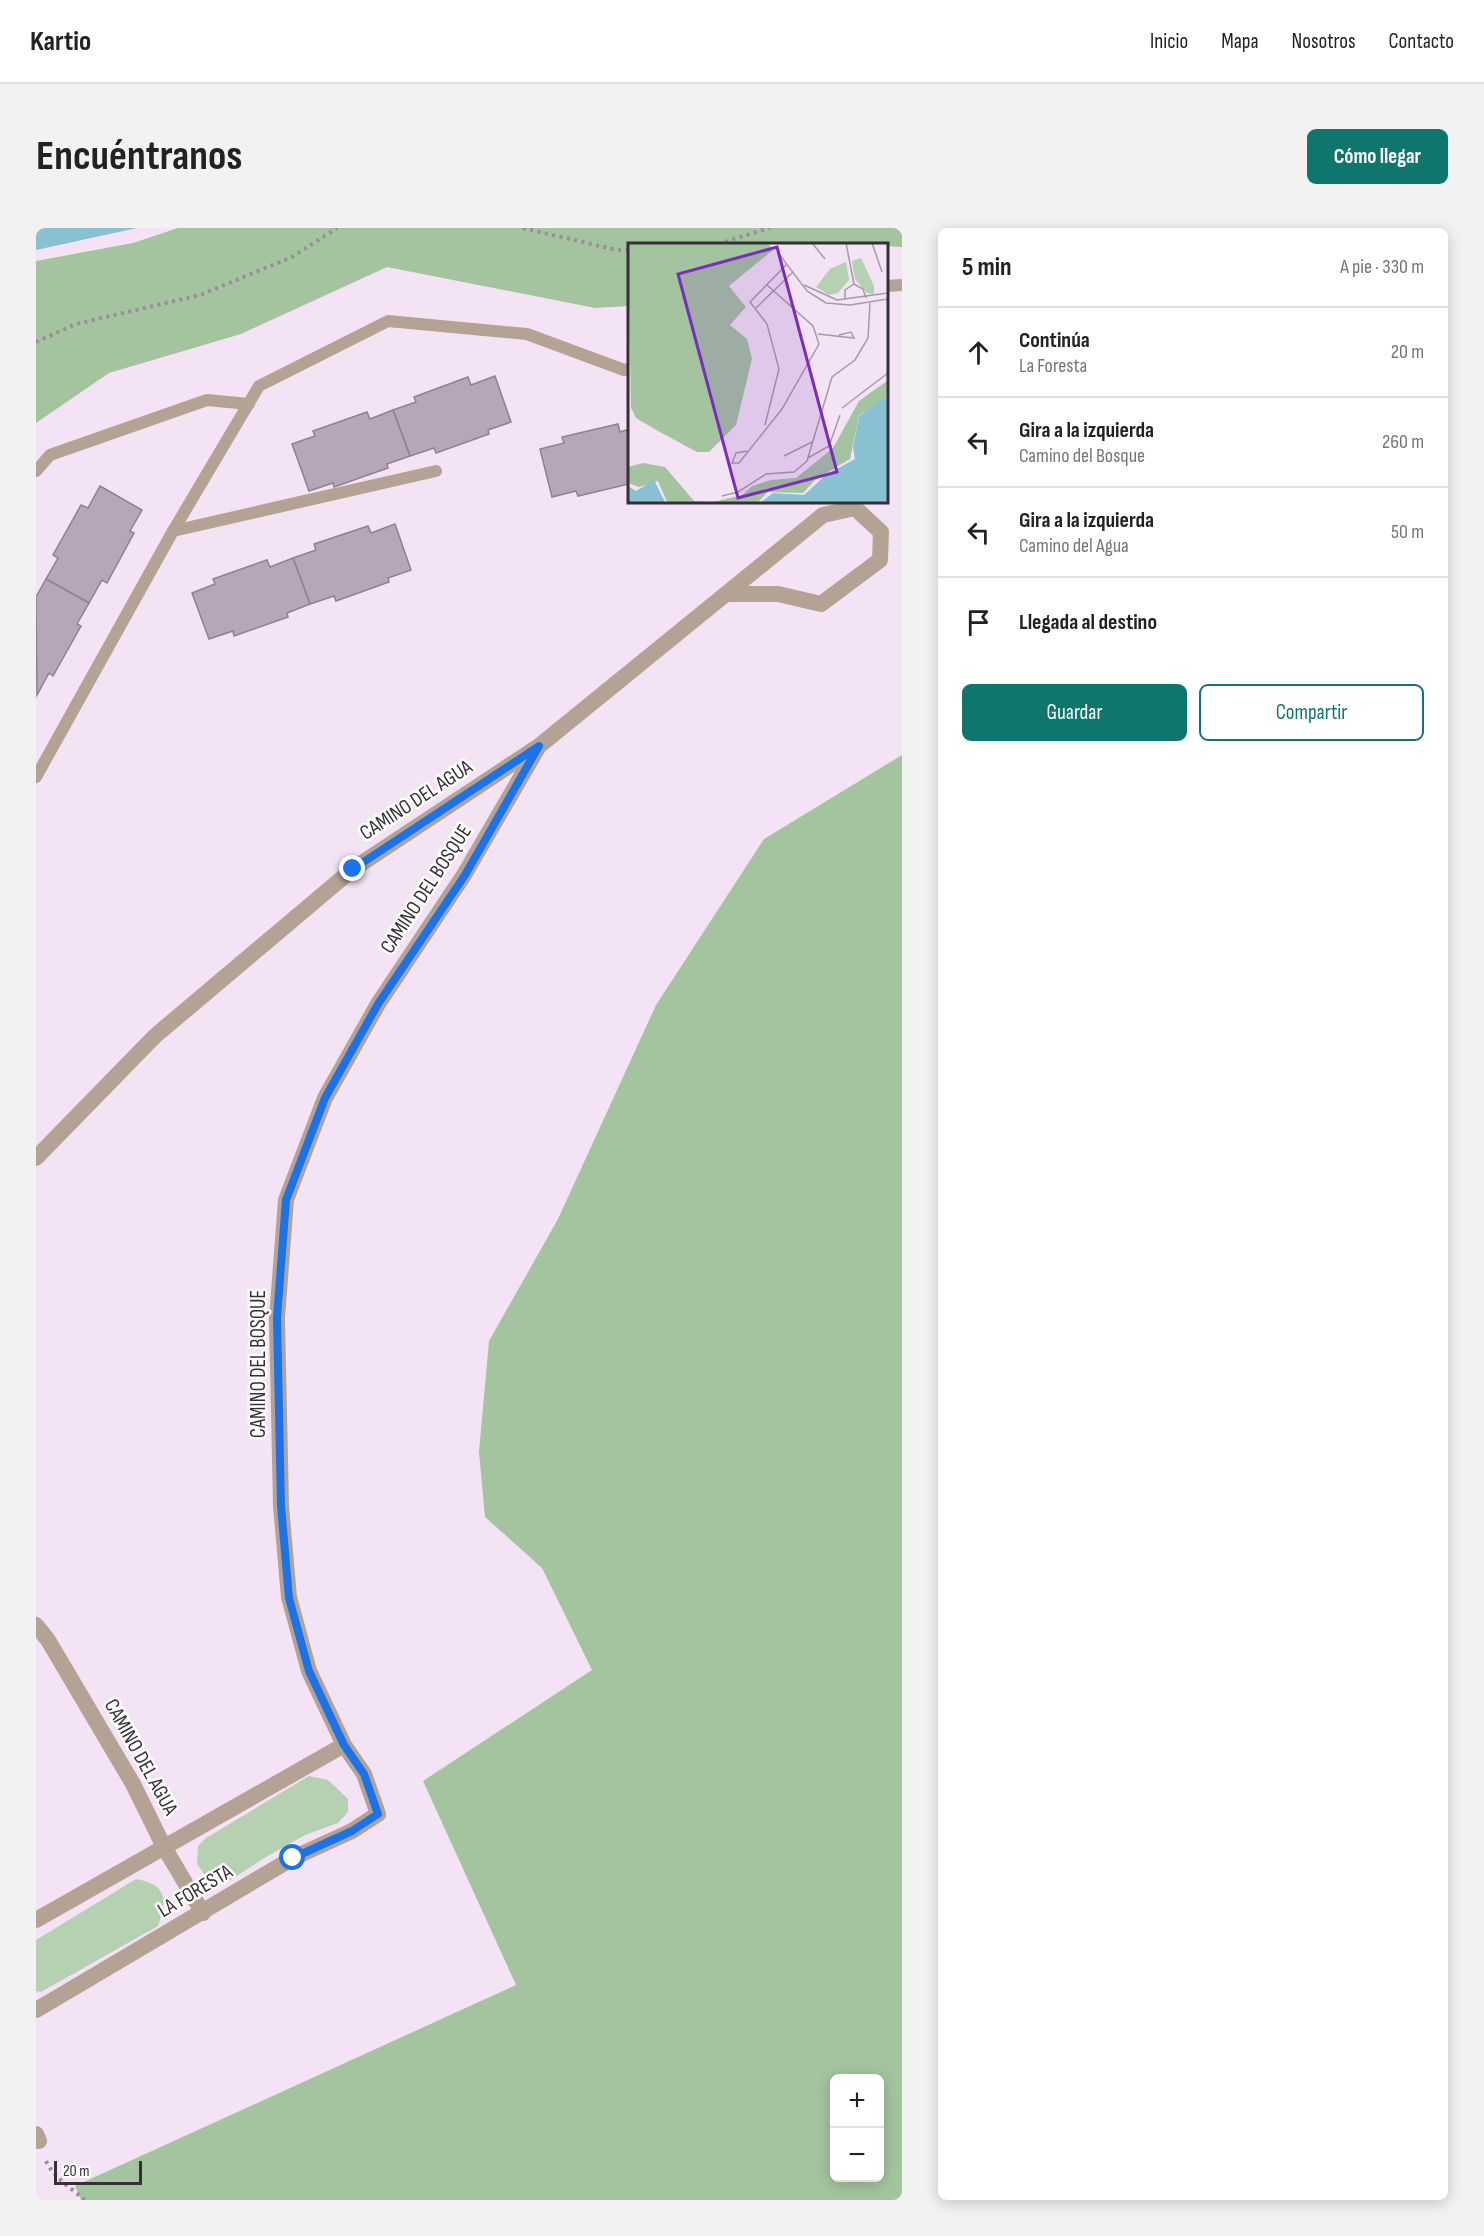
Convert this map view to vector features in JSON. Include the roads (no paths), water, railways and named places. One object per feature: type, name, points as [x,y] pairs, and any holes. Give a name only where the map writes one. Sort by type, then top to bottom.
[{"type":"street","name":"CAMINO DEL AGUA","points":[[36,1158],[155,1036],[353,869],[539,746],[823,515],[855,508],[881,532],[880,560],[821,604],[778,594],[728,594]]},
{"type":"street","name":"CAMINO DEL BOSQUE","points":[[378,1814],[364,1774],[344,1745],[309,1671],[289,1598],[281,1506],[277,1318],[286,1200],[325,1098],[378,1004],[465,875],[539,746]]},
{"type":"street","name":"CAMINO DEL AGUA","points":[[36,1625],[48,1640],[133,1784],[164,1847],[203,1913]]},
{"type":"street","points":[[36,1920],[344,1745]]},
{"type":"street","name":"LA FORESTA","points":[[36,2010],[293,1858],[352,1831],[378,1814]]},
{"type":"lane","points":[[887,286],[902,285]]},
{"type":"lane","points":[[36,777],[173,531],[259,386],[388,321],[526,334],[624,370],[628,369]]},
{"type":"lane","points":[[36,471],[50,455],[207,400],[249,404]]},
{"type":"lane","points":[[173,531],[436,471]]},
{"type":"water","points":[[36,228],[137,228],[36,250]]}]
